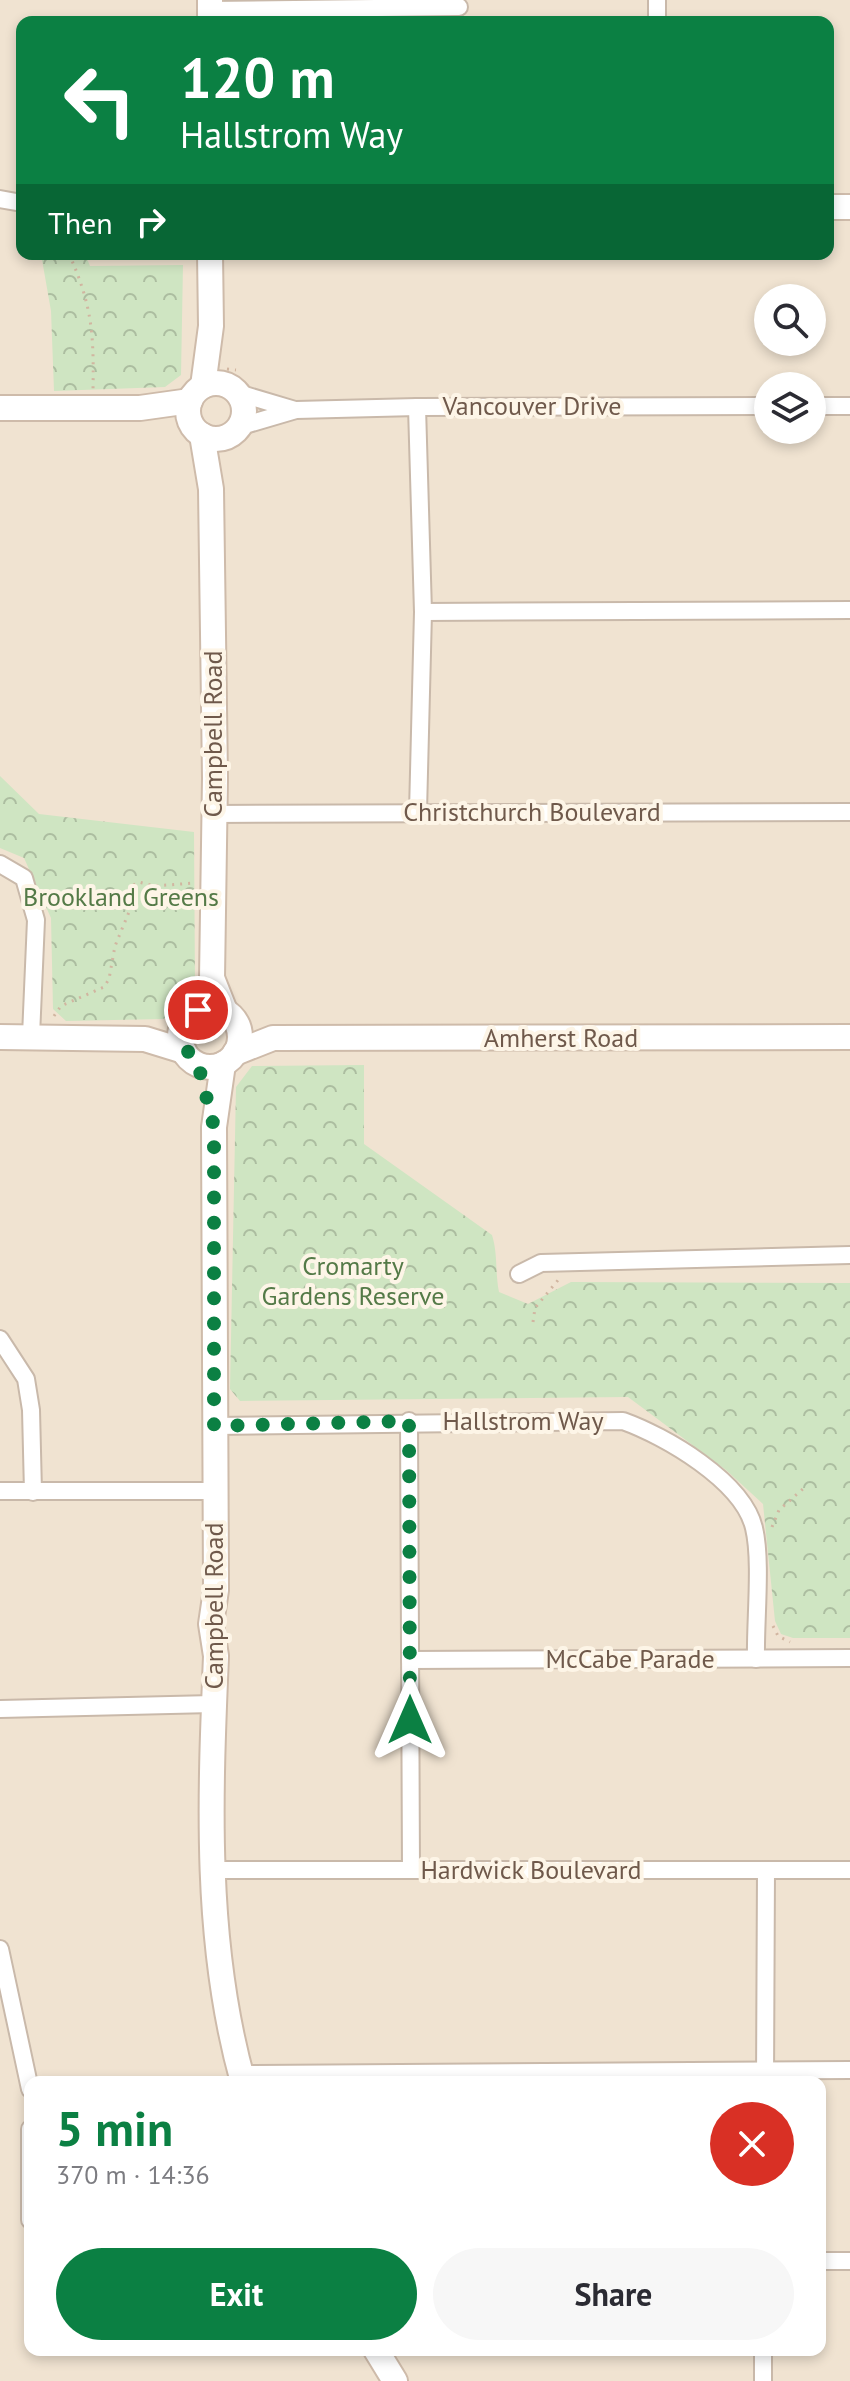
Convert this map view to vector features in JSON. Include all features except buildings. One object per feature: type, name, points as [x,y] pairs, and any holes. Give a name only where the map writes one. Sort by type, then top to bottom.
[{"type":"street","points":[[210,11],[459,7]]},
{"type":"street","name":"Campbell Road","points":[[210,260],[211,326],[196,411],[211,489],[212,978],[229,1014]]},
{"type":"street","name":"Campbell Road","points":[[211,326],[234,390],[244,407],[211,489]]},
{"type":"street","points":[[196,411],[217,383],[234,390]]},
{"type":"street","name":"Vancouver Drive","points":[[234,390],[296,410]]},
{"type":"street","name":"Vancouver Drive","points":[[235,431],[296,410],[754,406]]},
{"type":"street","points":[[826,406],[850,406]]},
{"type":"street","points":[[417,407],[423,612],[418,812]]},
{"type":"street","points":[[0,408],[196,411]]},
{"type":"street","points":[[196,411],[217,439],[235,431]]},
{"type":"street","points":[[423,612],[850,610]]},
{"type":"street","name":"Christchurch Boulevard","points":[[214,814],[850,812]]},
{"type":"street","points":[[0,864],[24,878],[36,920],[31,1036]]},
{"type":"street","name":"Campbell Road","points":[[190,1018],[212,978]]},
{"type":"street","name":"Amherst Road","points":[[145,1039],[207,1007],[229,1014],[273,1038]]},
{"type":"street","points":[[229,1014],[240,1035],[229,1059]]},
{"type":"street","points":[[190,1018],[191,1058]]},
{"type":"street","name":"Amherst Road","points":[[0,1037],[145,1039],[191,1058],[229,1059],[273,1038],[850,1037]]},
{"type":"street","name":"Campbell Road","points":[[191,1058],[214,1127]]},
{"type":"street","name":"Campbell Road","points":[[229,1059],[214,1127],[213,1870],[222,1992],[242,2076]]},
{"type":"street","points":[[519,1274],[541,1263],[850,1255]]},
{"type":"street","points":[[0,1339],[26,1379],[31,1410],[33,1492]]},
{"type":"street","points":[[409,1421],[411,1870]]},
{"type":"street","name":"Hallstrom Way","points":[[214,1426],[409,1421],[623,1421],[652,1432],[731,1489],[746,1508],[754,1529],[756,1659]]},
{"type":"street","points":[[0,1491],[213,1491]]},
{"type":"street","name":"McCabe Parade","points":[[410,1660],[850,1658]]},
{"type":"street","points":[[0,1709],[213,1704]]},
{"type":"street","name":"Hardwick Boulevard","points":[[213,1870],[850,1870]]},
{"type":"street","points":[[765,2076],[766,1870]]},
{"type":"street","points":[[1,1959],[27,2076]]},
{"type":"street","points":[[484,2076],[765,2076],[850,2070]]},
{"type":"street","points":[[826,2261],[850,2261]]},
{"type":"street","points":[[380,2356],[395,2381]]},
{"type":"street","points":[[763,2356],[763,2381]]},
{"type":"path","points":[[72,260],[88,295],[94,340],[93,397]]},
{"type":"path","points":[[54,1016],[61,1006],[104,987],[109,979],[115,946],[129,912],[130,887],[139,882],[154,886],[199,883]]},
{"type":"path","points":[[533,1322],[535,1308],[575,1262]]},
{"type":"path","points":[[771,1540],[774,1518],[804,1488]]},
{"type":"path","points":[[772,1622],[778,1636],[790,1642]]},
{"type":"shaded area","points":[[0,0],[850,0],[850,2381],[0,2381]]},
{"type":"green space","points":[[42,260],[88,260],[90,266],[183,265],[181,375],[165,387],[54,391],[51,311]]},
{"type":"green space","name":"Brookland Greens","points":[[0,776],[39,814],[194,832],[195,988],[184,1008],[163,1019],[66,1021],[53,1009],[51,918],[24,858],[0,848]]},
{"type":"green space","name":"Cromarty Gardens Reserve","points":[[364,1065],[364,1144],[492,1235],[499,1292],[528,1304],[571,1282],[850,1283],[850,1638],[793,1638],[781,1634],[775,1621],[763,1504],[726,1470],[628,1397],[240,1401],[230,1389],[236,1087],[252,1066]]},
{"type":"route","points":[[198,1010],[186,1019],[181,1043],[190,1059],[198,1064],[214,1127],[214,1426],[409,1421],[410,1720]]}]
